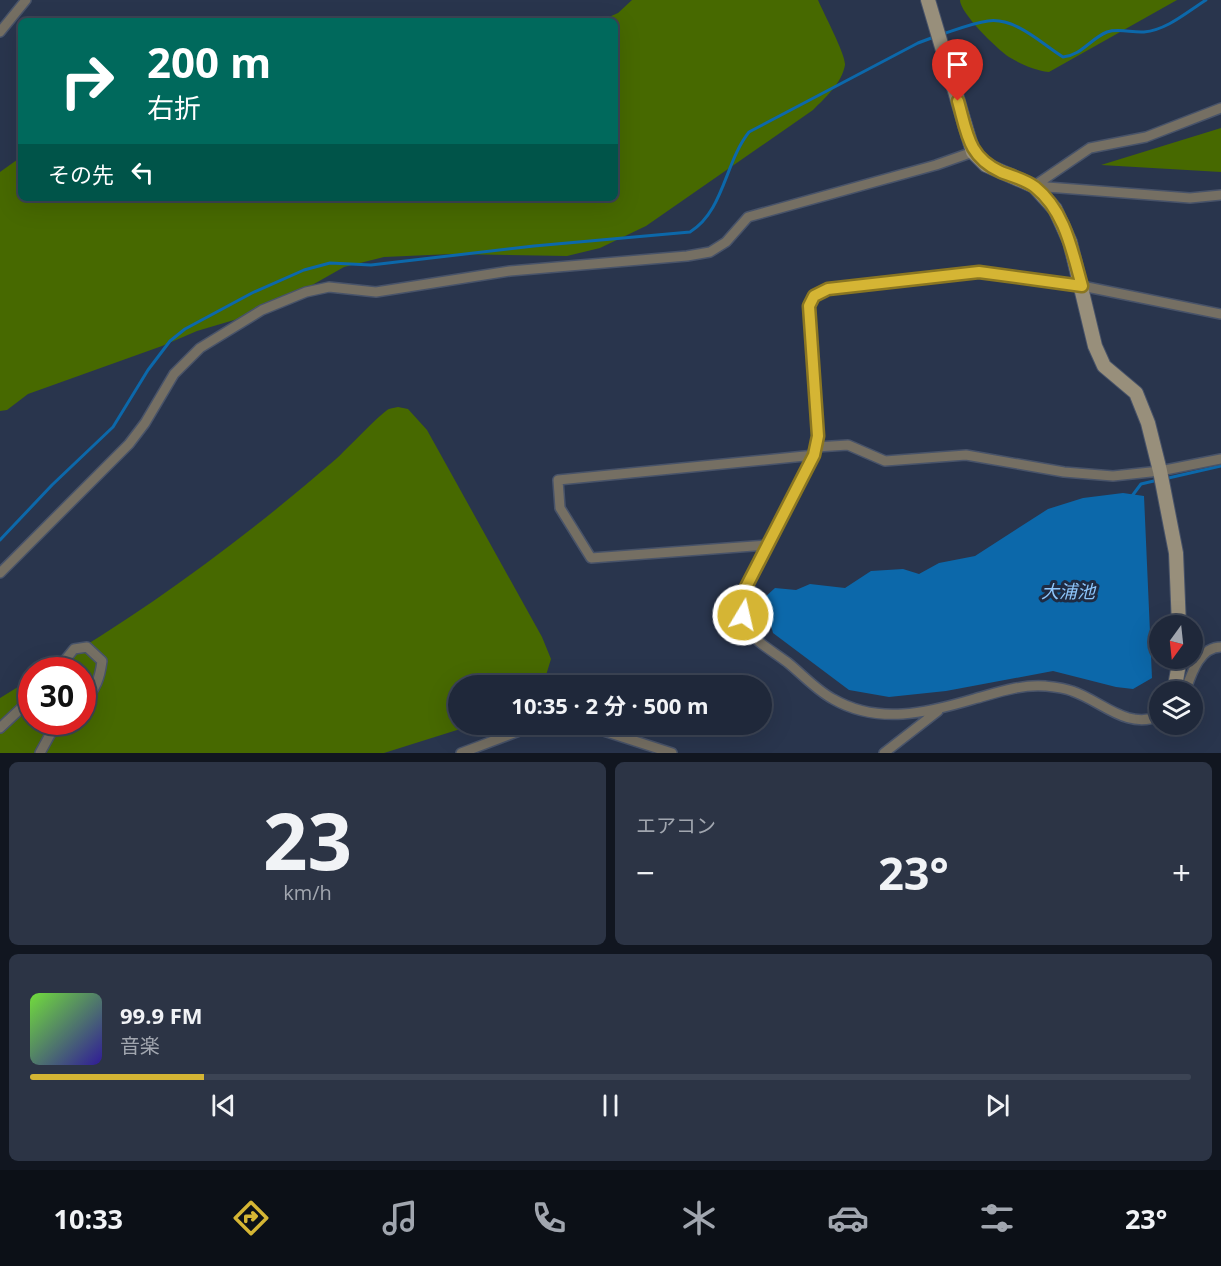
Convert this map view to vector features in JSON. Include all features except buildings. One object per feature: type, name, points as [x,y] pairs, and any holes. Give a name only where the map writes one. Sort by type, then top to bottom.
[{"type":"street","points":[[0,32],[26,0]]},
{"type":"street","points":[[928,0],[973,152],[986,165],[1034,186],[1190,198],[1221,195]]},
{"type":"street","points":[[1034,186],[1090,148],[1146,137],[1221,108]]},
{"type":"street","points":[[0,573],[129,444],[145,423],[174,374],[189,358],[219,335],[262,310],[321,288],[376,291],[510,271],[687,256],[710,252],[726,242],[748,217],[936,165],[973,152]]},
{"type":"street","points":[[1034,186],[1055,209],[1070,242],[1095,346],[1104,366],[1136,393],[1148,423],[1176,553],[1179,615]]},
{"type":"street","points":[[1149,721],[1127,720],[1071,691],[1042,686],[1012,689],[940,709],[903,716],[858,710],[832,699],[752,636],[743,615],[744,591],[815,451],[818,436],[809,306],[814,296],[828,289],[979,272],[1082,286],[1221,314]]},
{"type":"street","points":[[768,545],[591,558],[560,508],[558,480],[848,446],[885,461],[966,455],[1064,472],[1113,476],[1160,471],[1221,459]]},
{"type":"street","points":[[68,657],[74,649],[87,647],[96,653],[102,661],[96,684]]},
{"type":"street","points":[[1189,681],[1194,666],[1203,656],[1216,647],[1221,647]]},
{"type":"street","points":[[884,753],[940,709]]},
{"type":"street","points":[[0,728],[18,711]]},
{"type":"street","points":[[40,753],[50,735]]},
{"type":"street","points":[[461,753],[509,735]]},
{"type":"street","points":[[616,735],[672,753]]},
{"type":"green space","points":[[632,0],[818,0],[842,52],[845,65],[832,90],[813,110],[646,226],[600,248],[567,256],[452,254],[384,257],[344,267],[268,310],[197,331],[162,346],[28,394],[7,410],[0,411],[0,172],[18,159],[18,201],[618,201],[618,18],[607,18],[618,13]]},
{"type":"green space","points":[[960,0],[1177,0],[1049,72],[1028,66],[1003,53],[972,22]]},
{"type":"green space","points":[[1221,128],[1221,172],[1101,165]]},
{"type":"green space","points":[[398,407],[408,409],[427,430],[542,637],[551,659],[546,675],[448,675],[448,733],[384,753],[0,753],[0,698],[18,687],[18,735],[96,735],[96,657],[67,657],[159,597],[267,517],[336,459],[385,411]]},
{"type":"water","name":"大浦池","points":[[1123,493],[1144,496],[1149,669],[1152,669],[1152,678],[1133,689],[1053,671],[946,691],[889,697],[849,690],[773,633],[768,614],[754,601],[764,598],[775,588],[796,590],[810,584],[845,588],[871,571],[903,569],[919,574],[939,563],[975,556],[1048,509],[1083,498]]},
{"type":"waterway","points":[[943,34],[977,23],[998,21],[1018,27],[1063,57],[1076,53],[1107,32],[1116,30],[1144,32],[1161,28],[1206,0]]},
{"type":"waterway","points":[[0,540],[52,485],[113,427],[148,370],[170,341],[185,329],[252,293],[304,270],[330,263],[371,265],[534,246],[690,232],[710,212],[734,157],[749,132],[918,43],[934,37]]},
{"type":"waterway","points":[[1164,479],[1221,466]]},
{"type":"waterway","points":[[1132,496],[1141,484],[1158,480]]},
{"type":"route","points":[[743,615],[744,591],[814,455],[818,436],[809,306],[814,296],[828,289],[979,272],[1082,286],[1070,242],[1055,209],[1034,186],[986,165],[973,152],[958,101]]}]
